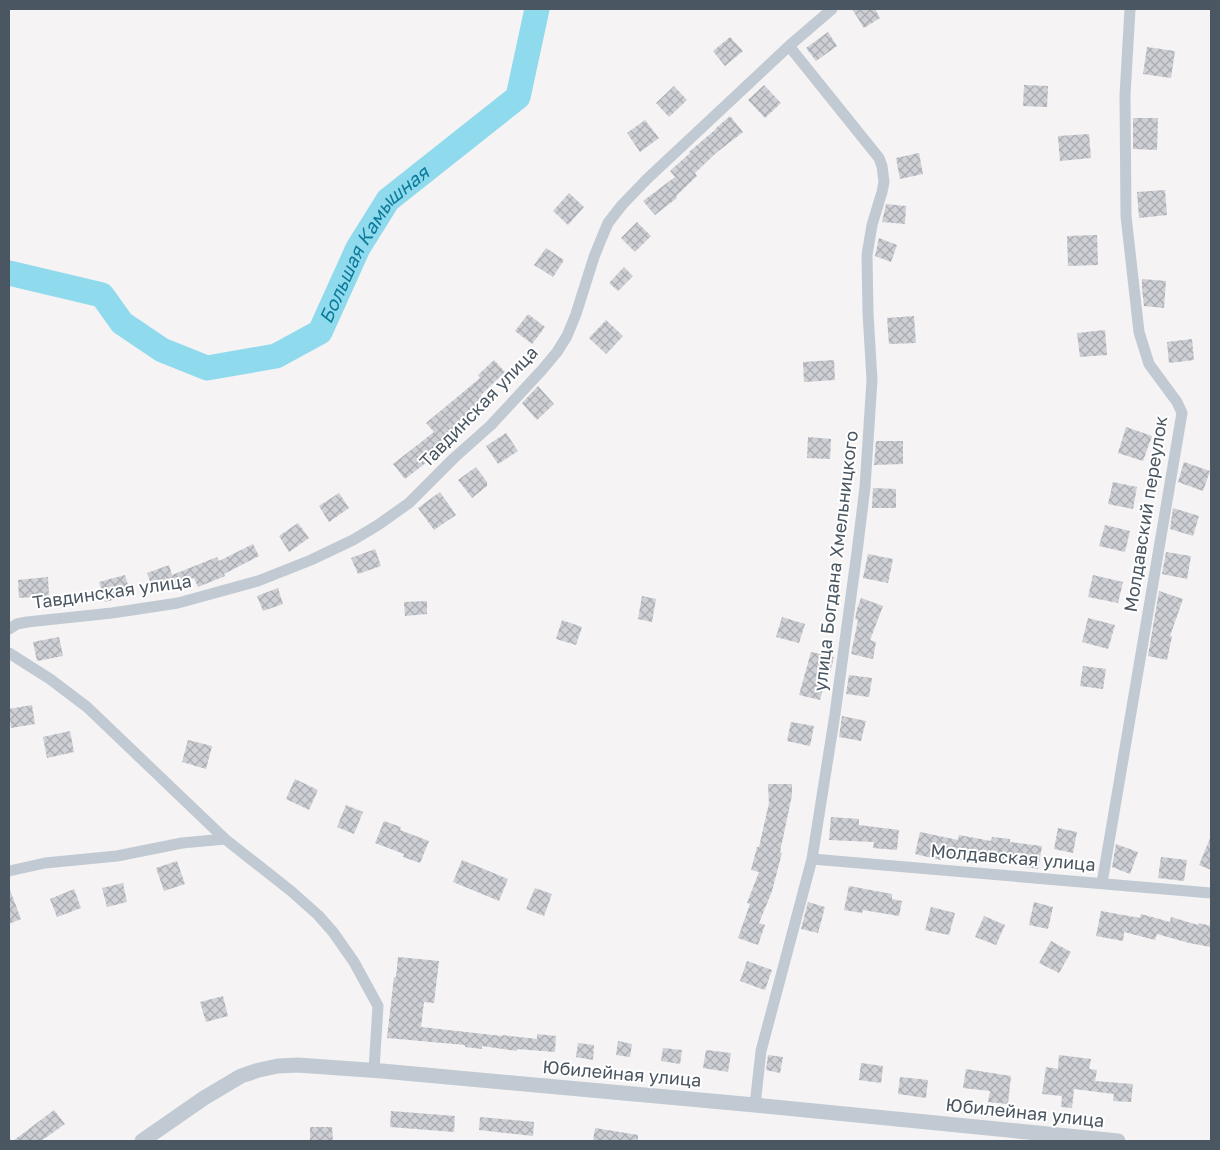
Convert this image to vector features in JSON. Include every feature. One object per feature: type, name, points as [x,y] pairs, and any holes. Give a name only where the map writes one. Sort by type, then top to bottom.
[{"type":"street","name":"Тавдинская улица","points":[[9,629],[17,624],[27,622],[112,613],[178,603],[258,581],[353,540],[409,503],[454,458],[491,425],[557,352],[567,336],[576,314],[600,242],[608,224],[622,205],[647,179],[789,46],[832,9]]},
{"type":"street","name":"Молдавский переулок","points":[[1102,883],[1182,413],[1177,402],[1149,364],[1139,332],[1126,216],[1125,95],[1130,9]]},
{"type":"street","name":"улица Богдана Хмельницкого","points":[[754,1105],[761,1051],[812,859],[835,714],[865,487],[872,380],[867,255],[872,225],[884,182],[879,158],[789,46]]},
{"type":"street","points":[[9,653],[50,679],[87,707],[225,839],[291,890],[333,932],[354,962],[378,1006],[374,1070]]},
{"type":"street","points":[[9,871],[45,864],[118,856],[182,843],[225,839]]},
{"type":"street","name":"Молдавская улица","points":[[812,859],[1211,893]]},
{"type":"street","name":"Юбилейная улица","points":[[142,1141],[204,1098],[241,1076],[278,1066],[297,1065],[374,1070],[754,1105],[1118,1141]]},
{"type":"building","points":[[852,9],[875,9],[880,18],[864,28]]},
{"type":"building","points":[[828,32],[837,46],[816,61],[806,48]]},
{"type":"building","points":[[730,37],[743,51],[725,66],[713,51]]},
{"type":"building","points":[[1147,47],[1175,51],[1171,78],[1143,74]]},
{"type":"building","points":[[764,85],[781,103],[765,118],[748,100]]},
{"type":"building","points":[[1024,85],[1048,86],[1047,107],[1023,106]]},
{"type":"building","points":[[674,86],[687,100],[669,117],[656,103]]},
{"type":"building","points":[[730,116],[743,132],[716,153],[695,173],[697,176],[676,196],[677,198],[655,215],[643,201],[675,177],[670,171]]},
{"type":"building","points":[[1133,118],[1158,118],[1157,150],[1133,149]]},
{"type":"building","points":[[645,120],[659,138],[640,152],[627,133]]},
{"type":"building","points":[[1089,134],[1091,158],[1060,161],[1058,136]]},
{"type":"building","points":[[919,153],[923,174],[900,179],[896,158]]},
{"type":"building","points":[[1165,190],[1167,215],[1139,218],[1137,192]]},
{"type":"building","points":[[569,193],[584,207],[568,225],[553,211]]},
{"type":"building","points":[[886,204],[906,206],[905,224],[882,222]]},
{"type":"building","points":[[637,222],[651,236],[635,252],[621,238]]},
{"type":"building","points":[[1097,235],[1098,265],[1068,266],[1067,236]]},
{"type":"building","points":[[879,238],[897,245],[891,262],[875,256]]},
{"type":"building","points":[[546,248],[564,260],[553,277],[534,265]]},
{"type":"building","points":[[624,267],[633,276],[618,291],[609,283]]},
{"type":"building","points":[[1142,279],[1166,281],[1164,308],[1144,306]]},
{"type":"building","points":[[528,314],[545,327],[532,344],[515,331]]},
{"type":"building","points":[[914,316],[916,343],[889,344],[887,318]]},
{"type":"building","points":[[606,320],[623,336],[606,354],[589,338]]},
{"type":"building","points":[[1105,330],[1107,355],[1080,357],[1077,333]]},
{"type":"building","points":[[1192,339],[1194,360],[1169,363],[1167,342]]},
{"type":"building","points":[[494,360],[505,372],[481,395],[485,400],[455,424],[458,427],[428,453],[432,458],[405,479],[393,464],[434,432],[426,423],[480,378],[478,375]]},
{"type":"building","points":[[834,360],[835,380],[804,382],[803,362]]},
{"type":"building","points":[[538,386],[554,404],[537,420],[522,403]]},
{"type":"building","points":[[1126,427],[1152,436],[1143,461],[1118,453]]},
{"type":"building","points":[[506,433],[518,451],[498,464],[486,446]]},
{"type":"building","points":[[808,437],[831,439],[830,459],[807,458]]},
{"type":"building","points":[[876,441],[903,441],[903,464],[874,465]]},
{"type":"building","points":[[1184,462],[1210,471],[1203,491],[1178,482]]},
{"type":"building","points":[[476,467],[487,482],[487,486],[472,498],[458,480]]},
{"type":"building","points":[[1113,482],[1137,487],[1133,509],[1108,504]]},
{"type":"building","points":[[873,488],[896,489],[896,508],[872,508]]},
{"type":"building","points":[[440,492],[456,515],[434,530],[418,508]]},
{"type":"building","points":[[339,493],[349,508],[329,522],[319,506]]},
{"type":"building","points":[[1173,508],[1199,516],[1193,536],[1170,529]]},
{"type":"building","points":[[298,523],[309,538],[289,552],[279,536]]},
{"type":"building","points":[[1105,525],[1130,531],[1125,552],[1099,546]]},
{"type":"building","points":[[253,544],[259,556],[224,574],[225,576],[198,587],[194,578],[154,592],[147,573],[169,565],[172,575],[217,557],[219,561]]},
{"type":"building","points":[[375,549],[381,566],[358,574],[351,558]]},
{"type":"building","points":[[1166,552],[1191,556],[1187,579],[1162,574]]},
{"type":"building","points":[[868,554],[893,559],[888,583],[863,578]]},
{"type":"building","points":[[125,575],[131,595],[105,602],[99,582]]},
{"type":"building","points":[[1093,575],[1123,582],[1118,603],[1088,597]]},
{"type":"building","points":[[48,577],[49,596],[19,598],[18,580]]},
{"type":"building","points":[[278,588],[283,604],[263,611],[257,596]]},
{"type":"building","points":[[1159,591],[1183,599],[1170,636],[1172,636],[1167,660],[1148,656]]},
{"type":"building","points":[[642,596],[656,599],[652,622],[638,619]]},
{"type":"building","points":[[861,598],[883,606],[870,640],[876,642],[873,659],[851,654],[858,620],[855,619]]},
{"type":"building","points":[[427,601],[427,614],[405,616],[404,602]]},
{"type":"building","points":[[782,617],[805,624],[799,643],[776,637]]},
{"type":"building","points":[[1088,618],[1115,625],[1108,649],[1082,642]]},
{"type":"building","points":[[562,620],[582,627],[576,645],[556,639]]},
{"type":"building","points":[[59,637],[63,656],[37,661],[33,642]]},
{"type":"building","points":[[811,652],[834,657],[830,673],[827,673],[820,700],[799,695]]},
{"type":"building","points":[[1083,666],[1106,669],[1103,689],[1080,686]]},
{"type":"building","points":[[849,675],[872,678],[869,697],[846,694]]},
{"type":"building","points":[[32,705],[35,724],[11,728],[9,709]]},
{"type":"building","points":[[842,716],[866,721],[861,741],[839,737]]},
{"type":"building","points":[[791,722],[814,726],[810,746],[787,741]]},
{"type":"building","points":[[70,731],[74,752],[47,758],[43,737]]},
{"type":"building","points":[[188,740],[212,746],[206,769],[182,762]]},
{"type":"building","points":[[295,779],[318,790],[309,810],[286,799]]},
{"type":"building","points":[[768,784],[792,784],[792,795],[780,852],[782,853],[772,891],[759,923],[765,925],[758,945],[738,938],[750,904],[747,903],[759,872],[751,870],[757,847],[759,847],[769,803]]},
{"type":"building","points":[[346,805],[363,812],[354,834],[337,827]]},
{"type":"building","points":[[831,817],[859,819],[859,825],[899,830],[897,850],[873,848],[874,842],[829,840]]},
{"type":"building","points":[[384,821],[401,827],[400,830],[429,841],[420,863],[403,857],[404,854],[375,843]]},
{"type":"building","points":[[1058,828],[1077,832],[1073,853],[1054,849]]},
{"type":"building","points":[[920,832],[958,840],[959,835],[991,841],[992,837],[1010,839],[1010,842],[1042,846],[1038,869],[976,859],[976,863],[942,857],[941,860],[915,854]]},
{"type":"building","points":[[1211,836],[1211,870],[1199,865]]},
{"type":"building","points":[[1116,844],[1138,852],[1130,874],[1112,867]]},
{"type":"building","points":[[1161,857],[1187,860],[1184,881],[1158,878]]},
{"type":"building","points":[[462,860],[508,879],[499,901],[453,882]]},
{"type":"building","points":[[177,861],[185,884],[164,891],[156,868]]},
{"type":"building","points":[[123,883],[127,902],[107,907],[102,888]]},
{"type":"building","points":[[849,886],[892,894],[892,899],[902,901],[899,916],[863,910],[862,913],[844,910]]},
{"type":"building","points":[[535,888],[552,894],[544,916],[526,909]]},
{"type":"building","points":[[74,889],[81,908],[57,917],[50,899]]},
{"type":"building","points":[[9,891],[21,919],[9,924]]},
{"type":"building","points":[[808,902],[825,907],[818,933],[801,929]]},
{"type":"building","points":[[1034,902],[1053,907],[1048,929],[1029,925]]},
{"type":"building","points":[[931,907],[955,913],[949,935],[925,930]]},
{"type":"building","points":[[1101,911],[1140,918],[1141,914],[1170,922],[1171,917],[1198,925],[1199,923],[1211,926],[1211,947],[1157,934],[1155,940],[1124,932],[1123,941],[1096,936]]},
{"type":"building","points":[[984,916],[1005,925],[996,945],[975,937]]},
{"type":"building","points":[[1051,941],[1071,952],[1059,973],[1039,963]]},
{"type":"building","points":[[398,957],[439,961],[434,1003],[424,1002],[421,1027],[537,1039],[537,1034],[556,1036],[555,1052],[517,1049],[517,1051],[482,1046],[482,1049],[465,1047],[465,1045],[387,1038]]},
{"type":"building","points":[[747,961],[772,970],[765,990],[740,981]]},
{"type":"building","points":[[223,996],[228,1016],[206,1022],[200,1002]]},
{"type":"building","points":[[618,1041],[632,1044],[630,1057],[616,1055]]},
{"type":"building","points":[[578,1043],[594,1045],[593,1060],[576,1057]]},
{"type":"building","points":[[663,1048],[682,1050],[680,1064],[661,1061]]},
{"type":"building","points":[[706,1050],[731,1053],[728,1072],[703,1068]]},
{"type":"building","points":[[768,1055],[783,1057],[780,1073],[766,1070]]},
{"type":"building","points":[[1059,1055],[1091,1059],[1089,1069],[1097,1070],[1095,1081],[1133,1084],[1131,1102],[1113,1101],[1114,1094],[1074,1089],[1072,1108],[1061,1107],[1062,1096],[1042,1094],[1046,1067],[1058,1069]]},
{"type":"building","points":[[861,1063],[883,1066],[881,1083],[859,1080]]},
{"type":"building","points":[[966,1069],[1011,1076],[1008,1104],[988,1102],[990,1091],[963,1088]]},
{"type":"building","points":[[900,1077],[928,1080],[926,1098],[898,1094]]},
{"type":"building","points":[[54,1110],[65,1124],[41,1141],[13,1141]]},
{"type":"building","points":[[391,1111],[455,1116],[454,1132],[390,1127]]},
{"type":"building","points":[[480,1117],[534,1122],[533,1136],[479,1130]]},
{"type":"building","points":[[310,1127],[332,1127],[333,1141],[310,1141]]},
{"type":"building","points":[[595,1128],[638,1135],[638,1141],[593,1141]]},
{"type":"waterway","name":"Большая Камышная","points":[[9,273],[102,295],[122,323],[162,350],[207,368],[276,356],[320,332],[358,248],[388,200],[518,97],[537,9]]}]
